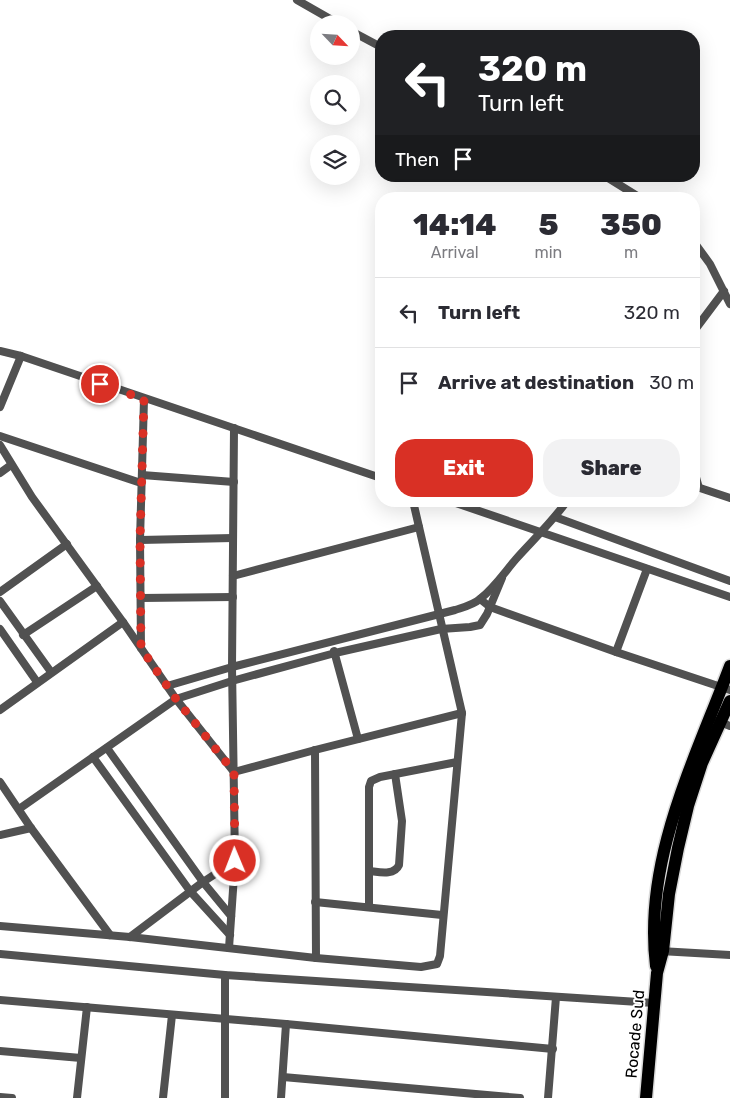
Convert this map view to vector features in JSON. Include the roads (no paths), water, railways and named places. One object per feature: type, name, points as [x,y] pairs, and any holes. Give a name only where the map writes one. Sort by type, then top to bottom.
[{"type":"main road","points":[[720,722],[730,666]]},
{"type":"main road","points":[[720,722],[730,701]]},
{"type":"main road","name":"Rocade Sud","points":[[646,1098],[657,973],[656,900],[669,834],[685,778],[720,722]]},
{"type":"street","points":[[297,0],[323,15]]},
{"type":"street","points":[[360,35],[375,44]]},
{"type":"street","points":[[615,182],[631,192]]},
{"type":"street","points":[[700,250],[710,264],[730,304]]},
{"type":"street","points":[[700,323],[724,291]]},
{"type":"street","points":[[0,351],[21,356],[375,476]]},
{"type":"street","points":[[0,407],[21,356]]},
{"type":"street","points":[[141,648],[140,540],[144,399]]},
{"type":"street","points":[[229,948],[235,861],[232,681],[234,428]]},
{"type":"street","points":[[0,436],[142,479],[234,482]]},
{"type":"street","points":[[0,445],[32,497],[123,622],[176,699],[234,772]]},
{"type":"street","points":[[0,473],[11,465]]},
{"type":"street","points":[[700,488],[730,498]]},
{"type":"street","points":[[0,926],[130,936],[316,958],[421,967],[434,966],[438,963],[462,713],[414,507]]},
{"type":"street","points":[[468,507],[730,597]]},
{"type":"street","points":[[167,686],[232,667],[455,610],[480,599],[502,578],[563,507]]},
{"type":"street","points":[[556,517],[730,581]]},
{"type":"street","points":[[233,576],[419,527]]},
{"type":"street","points":[[140,540],[233,538]]},
{"type":"street","points":[[0,592],[67,544]]},
{"type":"street","points":[[616,652],[646,569]]},
{"type":"street","points":[[18,809],[176,699],[232,681],[335,653],[442,628],[478,626],[483,622],[502,578]]},
{"type":"street","points":[[23,634],[97,586]]},
{"type":"street","points":[[141,598],[233,598]]},
{"type":"street","points":[[480,599],[490,607],[616,652],[726,688]]},
{"type":"street","points":[[0,601],[50,672]]},
{"type":"street","points":[[0,710],[50,672],[123,622]]},
{"type":"street","points":[[0,629],[37,682]]},
{"type":"street","points":[[332,641],[358,739]]},
{"type":"street","points":[[234,772],[462,713]]},
{"type":"street","points":[[107,748],[203,882],[231,916]]},
{"type":"street","points":[[315,750],[316,958]]},
{"type":"street","points":[[93,757],[190,891],[230,935]]},
{"type":"street","points":[[369,907],[370,783],[375,779],[395,774],[457,762]]},
{"type":"street","points":[[369,872],[393,872],[397,870],[399,865],[402,821],[395,774]]},
{"type":"street","points":[[0,782],[110,935]]},
{"type":"street","points":[[0,836],[32,828]]},
{"type":"street","points":[[130,936],[190,891],[235,861]]},
{"type":"street","points":[[315,902],[442,916]]},
{"type":"street","points":[[658,951],[730,954]]},
{"type":"street","points":[[0,954],[225,975],[654,1003]]},
{"type":"street","points":[[225,975],[225,1098]]},
{"type":"street","points":[[548,1098],[556,997]]},
{"type":"street","points":[[0,1000],[553,1049]]},
{"type":"street","points":[[77,1098],[87,1007]]},
{"type":"street","points":[[163,1098],[172,1015]]},
{"type":"street","points":[[281,1098],[286,1024]]},
{"type":"street","points":[[0,1051],[81,1058]]},
{"type":"street","points":[[283,1077],[520,1098]]},
{"type":"street","points":[[0,1097],[12,1098]]}]
